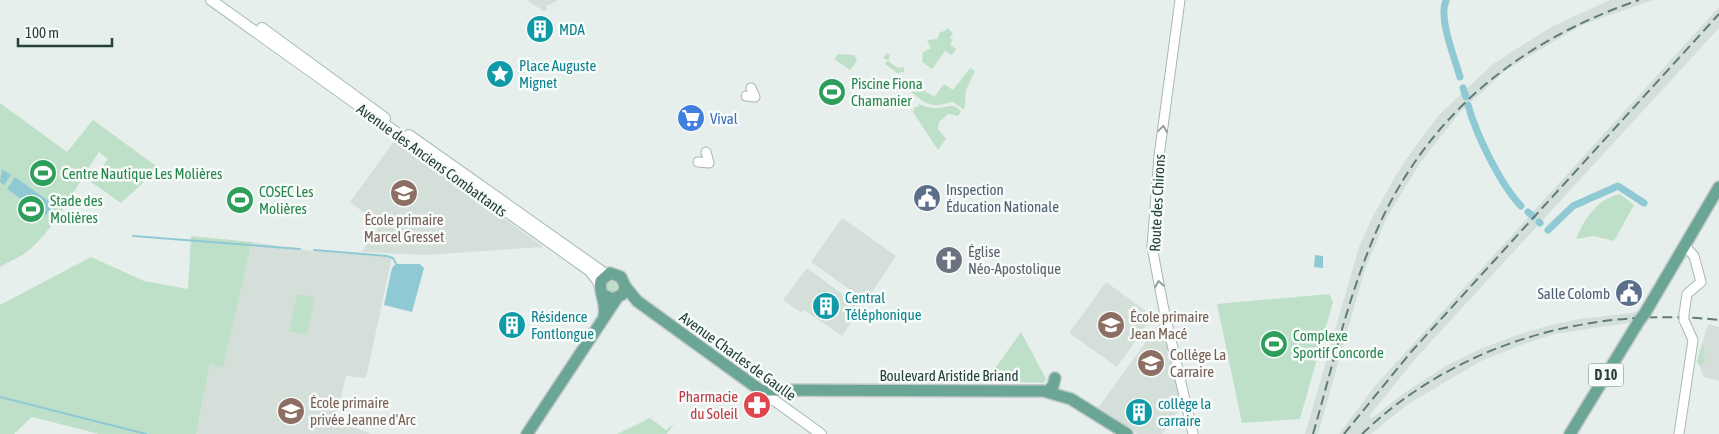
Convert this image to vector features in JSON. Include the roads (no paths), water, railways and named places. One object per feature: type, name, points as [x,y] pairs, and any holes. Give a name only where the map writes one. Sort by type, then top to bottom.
[{"type":"main road","points":[[211,0],[264,34]]},
{"type":"main road","points":[[223,0],[264,34]]},
{"type":"main road","name":"Avenue des Anciens Combattants","points":[[264,34],[607,275]]},
{"type":"main road","name":"Avenue des Anciens Combattants","points":[[264,34],[590,272],[602,290]]},
{"type":"main road","name":"D 10","points":[[1570,434],[1683,250],[1719,187]]},
{"type":"main road","points":[[527,434],[618,298],[625,286],[624,280],[618,274],[607,275],[602,290],[606,307],[604,318]]},
{"type":"main road","name":"Avenue Charles de Gaulle","points":[[625,286],[637,302],[821,434]]},
{"type":"main road","points":[[602,290],[610,299],[618,298]]},
{"type":"main road","name":"Avenue Charles de Gaulle","points":[[618,298],[637,302]]},
{"type":"main road","points":[[1047,392],[1053,386],[1056,378]]},
{"type":"main road","name":"Boulevard Aristide Briand","points":[[760,390],[1031,390],[1072,399],[1127,434]]},
{"type":"street","name":"Route des Chirons","points":[[1180,0],[1159,156],[1152,247],[1164,310],[1193,434]]},
{"type":"street","points":[[698,162],[709,163],[706,152]]},
{"type":"street","points":[[1679,434],[1692,340],[1684,317],[1688,294],[1701,282],[1698,264],[1683,250]]},
{"type":"water","points":[[2,169],[11,175],[4,185],[0,182]]},
{"type":"water","points":[[42,174],[47,176],[49,181],[47,186],[42,188],[37,186],[35,181],[37,176]]},
{"type":"water","points":[[15,177],[54,205],[45,216],[7,189]]},
{"type":"water","points":[[1315,255],[1323,256],[1323,268],[1314,267]]},
{"type":"water","points":[[396,264],[420,264],[424,268],[412,312],[384,305],[392,268]]},
{"type":"waterway","points":[[1446,1],[1444,17],[1460,77]]},
{"type":"waterway","points":[[1463,88],[1466,97]]},
{"type":"waterway","points":[[1468,105],[1477,130],[1497,172],[1521,206]]},
{"type":"waterway","points":[[1548,230],[1573,206],[1618,186],[1644,203]]},
{"type":"waterway","points":[[1528,212],[1533,216]]},
{"type":"waterway","points":[[133,236],[300,249]]},
{"type":"waterway","points":[[314,250],[387,256],[393,258],[396,264]]},
{"type":"waterway","points":[[0,397],[146,434]]},
{"type":"railway","points":[[1313,434],[1345,318],[1360,272],[1390,204],[1414,163],[1443,126],[1475,93],[1511,64],[1551,39],[1593,18],[1639,0]]},
{"type":"railway","points":[[1344,434],[1411,352],[1719,14]]},
{"type":"railway","points":[[1362,434],[1399,402],[1440,376],[1483,354],[1528,338],[1574,326],[1622,319],[1671,317],[1719,320]]},
{"type":"place","name":"MDA","points":[[540,29]]},
{"type":"place","name":"Place Auguste Mignet","points":[[500,74]]},
{"type":"place","name":"Piscine Fiona Chamanier","points":[[832,92]]},
{"type":"place","name":"Vival","points":[[691,118]]},
{"type":"place","name":"Centre Nautique Les Molières","points":[[43,173]]},
{"type":"place","name":"École primaire Marcel Gresset","points":[[404,193]]},
{"type":"place","name":"Inspection Éducation Nationale","points":[[927,198]]},
{"type":"place","name":"COSEC Les Molières","points":[[240,200]]},
{"type":"place","name":"Stade des Molières","points":[[31,209]]},
{"type":"place","name":"Église Néo-Apostolique","points":[[949,260]]},
{"type":"place","name":"Salle Colomb","points":[[1629,293]]},
{"type":"place","name":"Central Téléphonique","points":[[826,306]]},
{"type":"place","name":"Résidence Fontlongue","points":[[512,325]]},
{"type":"place","name":"École primaire Jean Macé","points":[[1111,325]]},
{"type":"place","name":"Complexe Sportif Concorde","points":[[1274,344]]},
{"type":"place","name":"Collège La Carraire","points":[[1151,363]]},
{"type":"place","name":"Pharmacie du Soleil","points":[[757,405]]},
{"type":"place","name":"École primaire privée Jeanne d'Arc","points":[[291,411]]},
{"type":"place","name":"collège la carraire","points":[[1139,412]]}]
